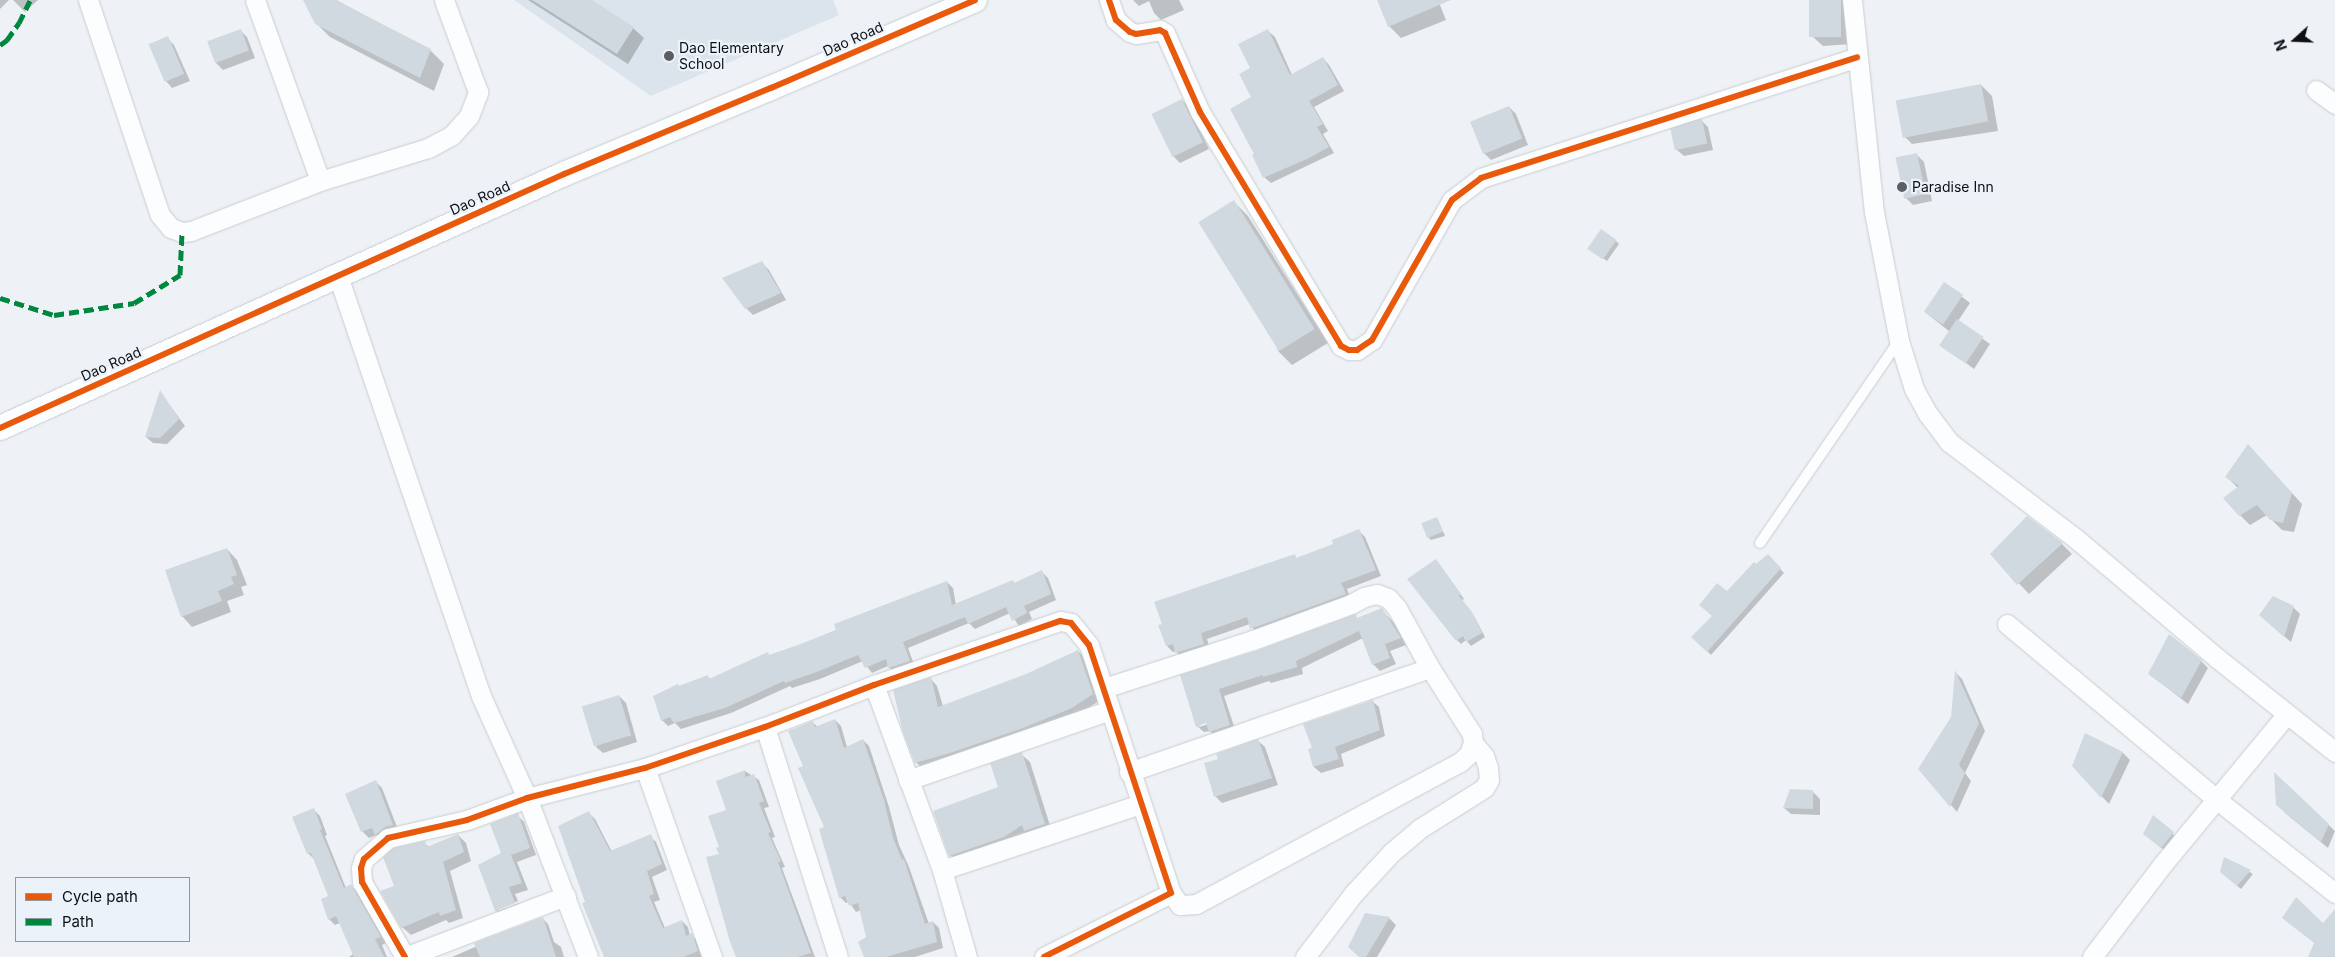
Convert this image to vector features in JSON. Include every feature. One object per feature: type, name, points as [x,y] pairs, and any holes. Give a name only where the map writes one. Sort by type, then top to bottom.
[{"type":"street","points":[[88,0],[160,215],[171,228],[182,232],[191,231],[320,181],[428,148],[452,135],[469,116],[478,92],[444,0]]},
{"type":"street","points":[[255,0],[320,181]]},
{"type":"street","name":"Dao Road","points":[[0,428],[564,174],[771,88],[975,0]]},
{"type":"street","points":[[1108,0],[1116,20],[1130,32],[1136,34],[1160,30],[1165,33],[1200,112],[1341,346],[1349,350],[1357,350],[1372,340],[1452,200],[1481,178],[1857,57]]},
{"type":"street","points":[[1852,0],[1874,212],[1899,340],[1914,389],[1928,414],[1949,442],[2075,538],[2335,752]]},
{"type":"street","points":[[2316,90],[2335,104]]},
{"type":"street","points":[[338,276],[481,696],[527,798],[588,957]]},
{"type":"street","points":[[566,896],[405,957],[362,882],[361,868],[364,859],[388,838],[467,820],[527,798],[645,768],[764,727],[874,685],[1060,621],[1071,623],[1086,638],[1104,688],[1129,772],[1171,893],[1180,904],[1196,904],[1460,762],[1469,754],[1473,743],[1472,734],[1430,668],[1397,608],[1388,598],[1376,594],[1253,640],[1104,688]]},
{"type":"street","points":[[2007,624],[2216,799],[2335,893]]},
{"type":"street","points":[[1129,772],[1430,668]]},
{"type":"street","points":[[874,685],[942,870],[967,957]]},
{"type":"street","points":[[908,780],[1110,710]]},
{"type":"street","points":[[2092,957],[2162,865],[2287,714]]},
{"type":"street","points":[[764,727],[838,957]]},
{"type":"street","points":[[1305,957],[1354,893],[1392,852],[1418,829],[1484,788],[1489,780],[1488,768],[1484,756],[1473,743]]},
{"type":"street","points":[[645,768],[712,957]]},
{"type":"street","points":[[942,870],[1140,804]]},
{"type":"street","points":[[1044,957],[1171,893]]},
{"type":"lane","points":[[1760,543],[1899,340]]},
{"type":"shaded area","name":"Dao Elementary School","points":[[514,0],[833,0],[839,15],[651,96]]},
{"type":"building","points":[[303,0],[335,0],[431,49],[420,78],[315,24]]},
{"type":"building","points":[[532,0],[592,0],[634,27],[617,54]]},
{"type":"building","points":[[1377,0],[1451,0],[1388,27]]},
{"type":"building","points":[[1809,0],[1841,0],[1841,37],[1809,37]]},
{"type":"building","points":[[241,29],[249,51],[215,63],[207,41]]},
{"type":"building","points":[[1268,29],[1290,75],[1323,57],[1338,85],[1309,101],[1323,124],[1317,127],[1329,147],[1263,178],[1252,155],[1254,154],[1230,109],[1251,97],[1239,74],[1250,68],[1238,44]]},
{"type":"building","points":[[168,36],[184,74],[165,82],[149,44]]},
{"type":"building","points":[[1981,84],[1988,121],[1903,138],[1896,101]]},
{"type":"building","points":[[1182,99],[1203,142],[1172,157],[1151,114]]},
{"type":"building","points":[[1509,106],[1522,138],[1483,154],[1470,122]]},
{"type":"building","points":[[1702,119],[1707,143],[1675,150],[1670,126]]},
{"type":"building","points":[[1917,153],[1926,194],[1904,199],[1895,158]]},
{"type":"building","points":[[1234,200],[1315,329],[1279,351],[1198,222]]},
{"type":"building","points":[[1601,229],[1617,240],[1603,260],[1587,249]]},
{"type":"building","points":[[762,261],[781,293],[745,309],[722,278]]},
{"type":"building","points":[[1944,282],[1963,295],[1943,325],[1924,312]]},
{"type":"building","points":[[1957,319],[1984,337],[1966,363],[1939,346]]},
{"type":"building","points":[[160,390],[179,419],[160,438],[145,437]]},
{"type":"building","points":[[2248,444],[2292,493],[2283,523],[2270,520],[2257,505],[2239,516],[2223,498],[2239,486],[2225,477]]},
{"type":"building","points":[[2027,516],[2063,543],[2017,585],[1990,554]]},
{"type":"building","points":[[1437,517],[1443,532],[1427,538],[1421,523]]},
{"type":"building","points":[[1359,529],[1376,570],[1341,583],[1346,594],[1250,629],[1247,617],[1201,633],[1204,644],[1175,653],[1173,644],[1166,646],[1158,625],[1162,624],[1154,602],[1295,554],[1296,558],[1333,544],[1332,540]]},
{"type":"building","points":[[227,548],[237,575],[231,577],[234,584],[218,591],[222,601],[181,617],[165,570]]},
{"type":"building","points":[[1768,554],[1781,568],[1707,652],[1691,637],[1712,616],[1699,605],[1717,583],[1727,591],[1754,562],[1756,564]]},
{"type":"building","points":[[1436,559],[1461,594],[1459,596],[1472,612],[1482,633],[1466,642],[1463,636],[1456,641],[1407,579]]},
{"type":"building","points":[[1042,570],[1051,594],[1024,606],[1027,613],[1012,621],[1006,607],[968,624],[965,617],[903,642],[910,661],[888,668],[886,659],[865,668],[858,655],[814,673],[785,683],[784,681],[725,708],[674,723],[670,717],[661,721],[653,696],[678,684],[679,686],[708,675],[709,679],[768,652],[769,655],[798,645],[836,630],[834,624],[947,581],[952,605],[1013,580],[1014,583]]},
{"type":"building","points":[[2273,596],[2294,606],[2284,637],[2259,615]]},
{"type":"building","points":[[1382,608],[1401,638],[1385,644],[1390,658],[1372,665],[1359,631],[1296,661],[1297,667],[1263,677],[1263,675],[1219,689],[1230,725],[1209,732],[1206,723],[1196,727],[1180,675],[1256,651],[1356,614],[1357,618]]},
{"type":"building","points":[[2169,634],[2202,660],[2181,698],[2148,674]]},
{"type":"building","points":[[1078,650],[1093,694],[1072,708],[1023,728],[915,763],[903,732],[893,690],[931,677],[938,707],[1026,674]]},
{"type":"building","points":[[1955,670],[1979,723],[1959,765],[1965,773],[1950,807],[1918,769],[1951,717]]},
{"type":"building","points":[[619,695],[631,735],[594,747],[582,706]]},
{"type":"building","points":[[1373,700],[1380,730],[1335,747],[1339,759],[1313,767],[1308,749],[1312,748],[1303,724]]},
{"type":"building","points":[[835,719],[844,748],[863,739],[884,800],[893,838],[902,860],[904,859],[925,924],[933,921],[937,942],[886,957],[864,957],[858,942],[866,937],[858,903],[849,906],[845,896],[839,898],[819,829],[824,827],[798,768],[803,766],[788,731],[813,721],[815,727]]},
{"type":"building","points":[[2085,733],[2123,752],[2101,798],[2072,766]]},
{"type":"building","points":[[1258,739],[1272,778],[1214,797],[1204,763],[1218,759],[1216,754]]},
{"type":"building","points":[[1022,752],[1045,824],[1024,831],[1022,825],[1004,837],[949,856],[933,811],[998,787],[990,763]]},
{"type":"building","points":[[745,770],[745,777],[754,774],[764,801],[759,803],[771,832],[768,833],[781,861],[778,862],[811,953],[797,957],[736,957],[730,942],[706,857],[719,854],[716,848],[719,847],[708,816],[726,810],[716,781]]},
{"type":"building","points":[[2274,772],[2329,824],[2321,842],[2276,805]]},
{"type":"building","points":[[376,780],[393,825],[385,827],[375,835],[372,828],[361,832],[345,794]]},
{"type":"building","points":[[1790,789],[1813,790],[1813,809],[1783,808]]},
{"type":"building","points":[[314,808],[322,829],[320,830],[344,888],[351,884],[381,937],[375,939],[384,957],[354,957],[336,916],[328,920],[321,899],[328,896],[311,853],[307,854],[292,817]]},
{"type":"building","points":[[589,811],[610,851],[651,834],[662,864],[647,871],[654,894],[649,896],[663,928],[682,920],[686,936],[692,933],[698,951],[683,957],[604,957],[582,903],[585,902],[558,826]]},
{"type":"building","points":[[518,813],[530,848],[511,855],[522,883],[509,887],[515,903],[495,911],[478,865],[501,853],[490,824]]},
{"type":"building","points":[[2153,815],[2174,832],[2161,848],[2143,834]]},
{"type":"building","points":[[458,834],[464,852],[443,862],[456,910],[440,916],[439,912],[401,928],[380,891],[394,886],[383,857],[393,848],[425,841],[427,847]]},
{"type":"building","points":[[2224,857],[2251,870],[2237,886],[2220,872]]},
{"type":"building","points":[[2296,897],[2323,923],[2335,909],[2335,957],[2308,957],[2314,943],[2282,918]]},
{"type":"building","points":[[1365,913],[1390,917],[1366,957],[1359,957],[1348,947]]},
{"type":"building","points":[[543,917],[556,957],[480,957],[474,943]]},
{"type":"marked path","points":[[0,45],[7,40],[19,23],[30,0]]},
{"type":"marked path","points":[[0,298],[54,315],[134,303],[180,275],[182,232]]},
{"type":"cycle path","points":[[0,428],[564,174],[771,88],[975,0]]},
{"type":"cycle path","points":[[1109,0],[1116,20],[1130,32],[1136,34],[1160,30],[1165,33],[1200,112],[1341,346],[1349,350],[1357,350],[1372,340],[1452,200],[1481,178],[1857,57]]},
{"type":"cycle path","points":[[405,957],[362,882],[361,868],[364,859],[388,838],[467,820],[527,798],[645,768],[765,727],[874,685],[1060,621],[1071,623],[1089,645],[1171,893],[1044,957]]},
{"type":"place","name":"Dao Elementary School","points":[[669,56]]},
{"type":"place","name":"Paradise Inn","points":[[1902,187]]}]
